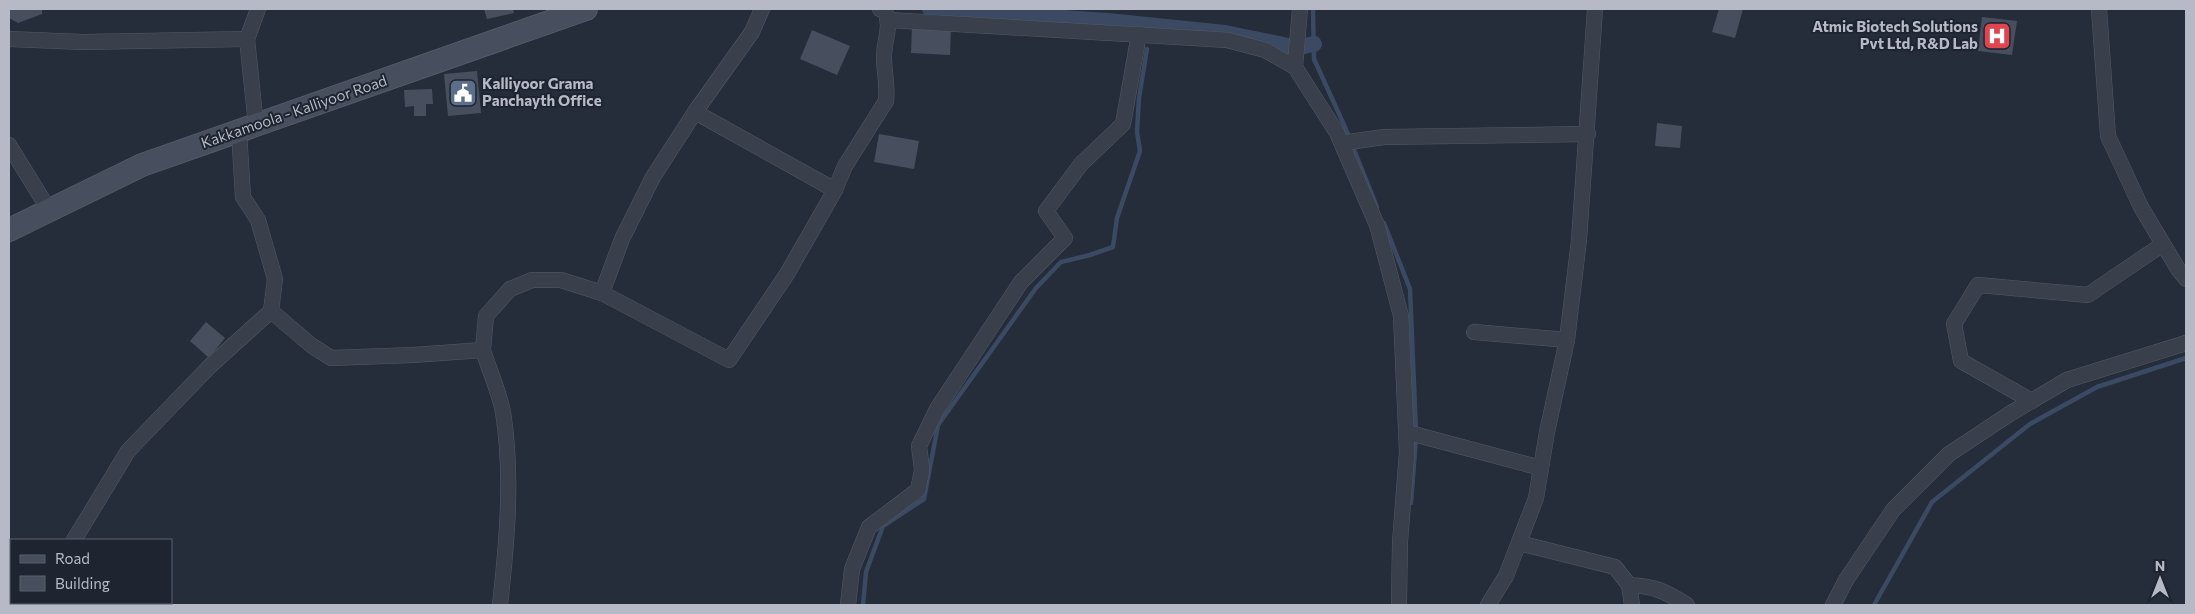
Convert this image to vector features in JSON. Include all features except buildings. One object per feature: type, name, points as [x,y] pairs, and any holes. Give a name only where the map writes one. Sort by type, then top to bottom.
[{"type":"main road","name":"Kakkamoola - Kalliyoor Road","points":[[9,230],[142,165],[586,9]]},
{"type":"street","points":[[75,539],[128,451],[210,366],[271,311],[275,279],[258,220],[242,197],[248,128],[247,39],[258,9]]},
{"type":"street","points":[[602,294],[622,240],[653,178],[695,112],[752,32],[762,9]]},
{"type":"street","points":[[1295,67],[1300,9]]},
{"type":"street","points":[[1488,605],[1506,576],[1536,498],[1540,468],[1567,340],[1580,240],[1595,9]]},
{"type":"street","points":[[2099,9],[2108,136],[2141,207],[2178,269],[2186,278]]},
{"type":"street","points":[[500,605],[505,564],[508,474],[502,410],[483,350],[486,316],[510,289],[532,280],[561,280],[602,294],[729,360],[787,274],[835,190],[845,166],[886,101],[888,90],[884,56],[885,14],[1226,40],[1266,50],[1295,67],[1343,143],[1377,224],[1401,316],[1407,452],[1400,542],[1399,605]]},
{"type":"street","points":[[848,605],[852,569],[869,527],[918,490],[922,470],[919,446],[937,409],[1021,282],[1065,238],[1046,211],[1080,164],[1123,124],[1139,34]]},
{"type":"street","points":[[9,40],[83,42],[247,39]]},
{"type":"street","points":[[695,112],[835,190]]},
{"type":"street","points":[[1343,143],[1384,137],[1588,134]]},
{"type":"street","points":[[9,145],[49,210]]},
{"type":"street","points":[[2032,401],[1961,361],[1954,324],[1978,286],[2088,295],[2163,244]]},
{"type":"street","points":[[271,311],[311,345],[331,358],[483,350]]},
{"type":"street","points":[[1474,332],[1567,340]]},
{"type":"street","points":[[1833,605],[1846,580],[1893,510],[1949,454],[2067,380],[2186,343]]},
{"type":"street","points":[[1406,432],[1540,468]]},
{"type":"street","points":[[1519,543],[1615,567],[1629,585],[1632,605]]},
{"type":"street","points":[[1629,585],[1649,586],[1670,594],[1687,605]]},
{"type":"waterway","points":[[930,9],[1108,21],[1225,33],[1288,46]]},
{"type":"waterway","points":[[1313,9],[1314,59],[1345,127],[1377,207]]},
{"type":"waterway","points":[[1304,46],[1314,44]]},
{"type":"waterway","points":[[863,605],[866,572],[883,526],[924,499],[938,425],[1036,288],[1061,262],[1113,247],[1117,218],[1140,151],[1137,132],[1139,98],[1147,49]]},
{"type":"waterway","points":[[1384,223],[1410,289],[1416,431]]},
{"type":"waterway","points":[[1874,605],[1932,502],[2030,424],[2097,387],[2186,358]]},
{"type":"waterway","points":[[1411,503],[1416,438]]},
{"type":"place","name":"Atmic Biotech Solutions Pvt Ltd, R&D Lab","points":[[1997,36]]},
{"type":"place","name":"Kalliyoor Grama Panchayth Office","points":[[463,93]]}]
